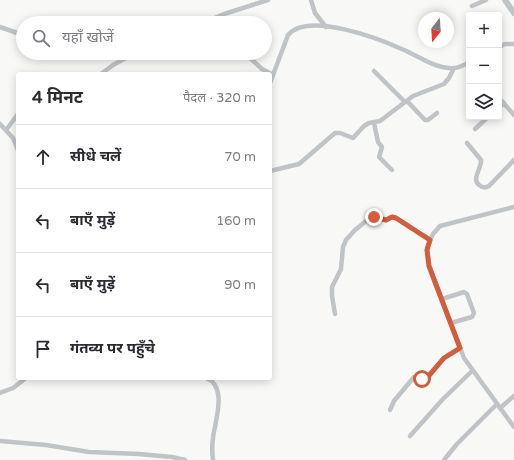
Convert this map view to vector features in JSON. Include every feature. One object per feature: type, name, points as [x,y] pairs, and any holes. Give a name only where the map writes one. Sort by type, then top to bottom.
[{"type":"street","points":[[219,16],[268,0]]},
{"type":"street","points":[[311,0],[315,13],[326,27]]},
{"type":"street","points":[[472,6],[486,0]]},
{"type":"street","points":[[504,0],[514,13]]},
{"type":"street","points":[[272,77],[288,35],[294,29],[306,25],[354,31],[446,68],[454,68],[466,63]]},
{"type":"street","points":[[0,27],[16,33]]},
{"type":"street","points":[[502,46],[514,44]]},
{"type":"street","points":[[104,72],[122,60]]},
{"type":"street","points":[[252,60],[262,69],[269,72]]},
{"type":"street","points":[[272,171],[299,164],[336,133],[353,138],[364,126],[369,123],[380,121],[419,93],[444,84],[454,68]]},
{"type":"street","points":[[374,71],[425,120],[428,120],[436,113]]},
{"type":"street","points":[[504,103],[514,115]]},
{"type":"street","points":[[6,130],[16,117]]},
{"type":"street","points":[[474,129],[481,120]]},
{"type":"street","points":[[374,122],[378,142],[382,147],[379,157],[392,170]]},
{"type":"street","points":[[0,124],[13,138],[16,145]]},
{"type":"street","points":[[467,143],[481,160],[481,166],[476,179],[478,184],[482,187],[489,186],[514,160]]},
{"type":"street","points":[[514,208],[445,224],[436,230],[430,240],[427,257],[464,358],[514,428]]},
{"type":"street","points":[[335,314],[332,287],[341,268],[344,244],[351,234],[369,218],[374,217],[386,220],[392,217],[396,218],[430,240]]},
{"type":"street","points":[[442,299],[464,292],[467,294],[474,313],[472,317],[451,323]]},
{"type":"street","points":[[390,410],[394,401],[414,377],[425,379],[444,358],[460,348]]},
{"type":"street","points":[[410,436],[472,371]]},
{"type":"street","points":[[0,394],[13,388],[23,380]]},
{"type":"street","points":[[209,380],[214,383],[219,400],[213,440],[213,460]]},
{"type":"street","points":[[444,460],[457,444],[499,406],[514,396]]},
{"type":"street","points":[[0,441],[46,445],[89,452],[159,456],[185,460]]},
{"type":"route","points":[[374,217],[386,220],[394,217],[430,240],[427,250],[429,266],[460,348],[444,358],[427,378],[422,379]]}]
